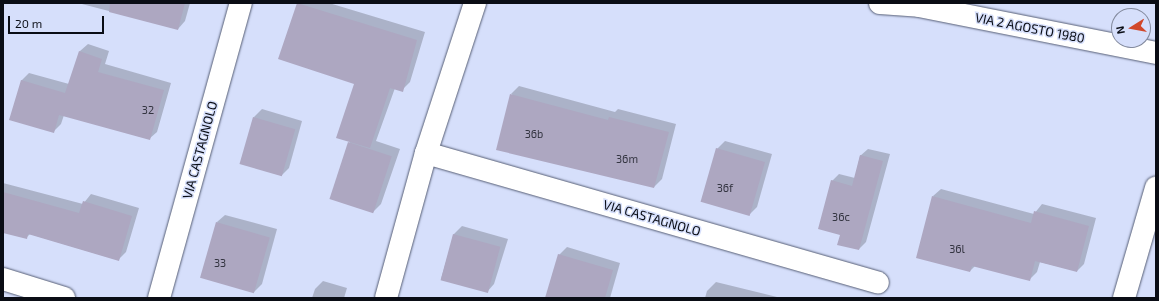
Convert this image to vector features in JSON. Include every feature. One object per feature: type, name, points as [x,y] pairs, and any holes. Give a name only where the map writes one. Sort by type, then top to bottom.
[{"type":"street","name":"VIA CASTAGNOLO","points":[[159,298],[241,3]]},
{"type":"street","points":[[386,298],[426,153],[475,3]]},
{"type":"street","name":"VIA 2 AGOSTO 1980","points":[[880,3],[919,6],[1156,53]]},
{"type":"street","name":"VIA CASTAGNOLO","points":[[426,153],[878,283]]},
{"type":"street","points":[[1124,298],[1156,188]]},
{"type":"street","points":[[3,279],[64,298]]},
{"type":"building","points":[[110,3],[185,3],[178,30],[109,12]]},
{"type":"building","points":[[297,3],[417,40],[403,92],[390,88],[370,148],[336,138],[354,84],[278,59]]},
{"type":"building","points":[[79,51],[102,59],[98,72],[164,90],[150,140],[59,115],[54,133],[9,120],[21,80],[65,93]]},
{"type":"building","points":[[510,94],[608,120],[609,117],[669,132],[654,188],[496,150]]},
{"type":"building","points":[[253,117],[295,129],[282,176],[239,164]]},
{"type":"building","points":[[348,142],[392,156],[373,213],[329,199]]},
{"type":"building","points":[[716,148],[765,162],[750,216],[701,202]]},
{"type":"building","points":[[860,155],[883,161],[859,250],[837,245],[840,235],[818,229],[831,180],[852,186]]},
{"type":"building","points":[[3,192],[79,213],[83,201],[132,216],[119,261],[28,234],[27,239],[3,233]]},
{"type":"building","points":[[932,196],[1031,223],[1034,211],[1089,226],[1077,272],[1035,261],[1030,281],[972,266],[970,272],[916,258]]},
{"type":"building","points":[[216,222],[270,237],[254,293],[200,278]]},
{"type":"building","points":[[453,234],[500,247],[488,293],[441,280]]},
{"type":"building","points":[[558,254],[613,270],[605,298],[545,298]]}]
